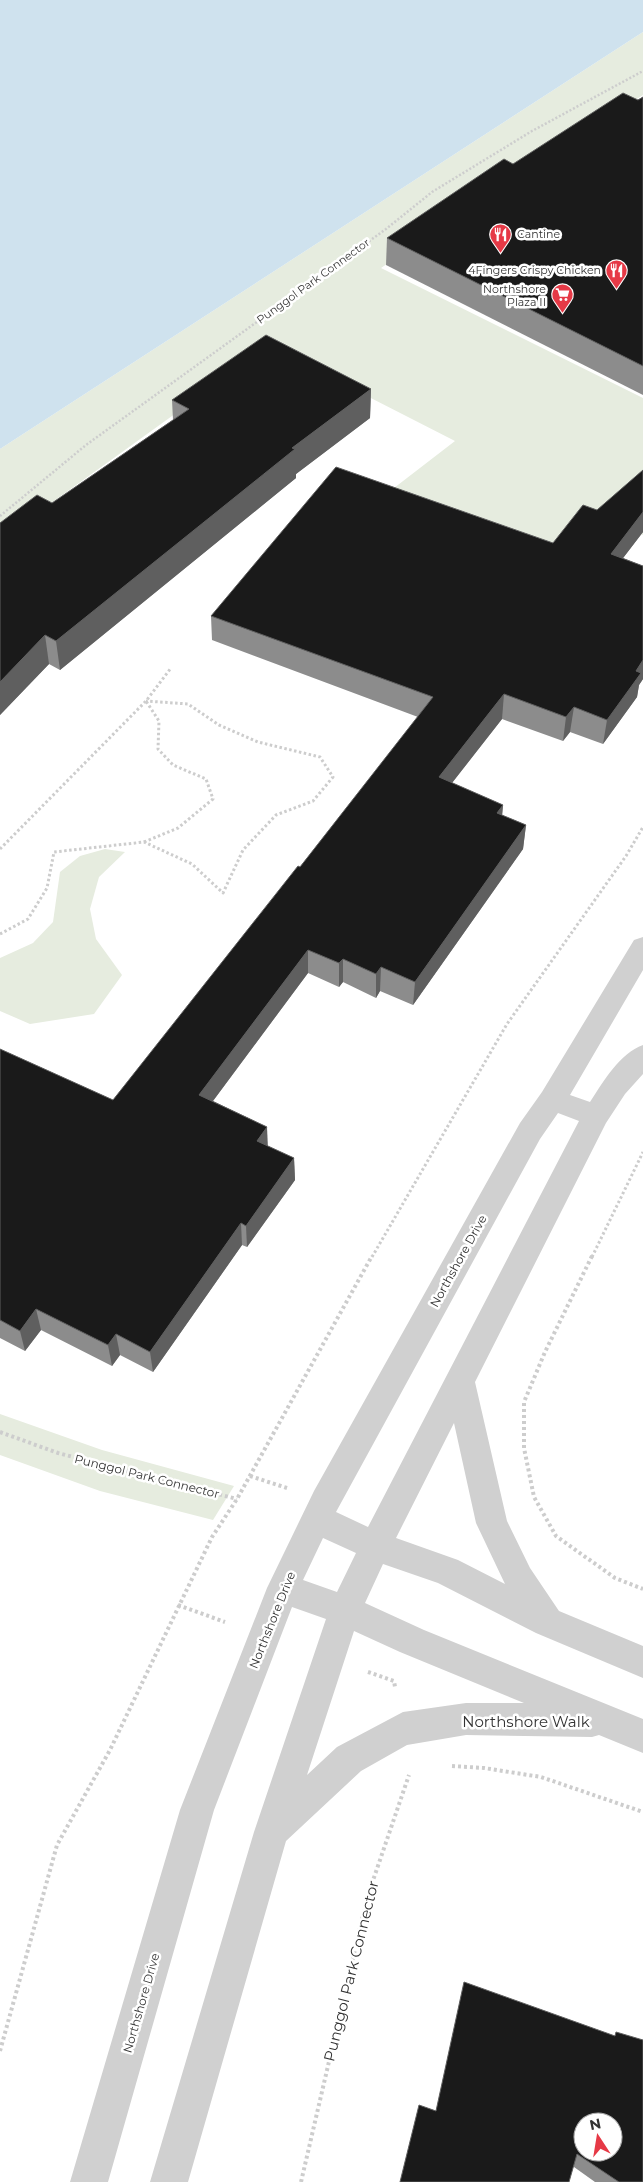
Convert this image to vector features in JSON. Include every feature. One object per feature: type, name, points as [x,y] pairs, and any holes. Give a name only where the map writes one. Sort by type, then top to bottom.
[{"type":"street","name":"Northshore Drive","points":[[89,2182],[197,1810],[283,1588],[316,1519],[530,1131],[552,1100],[643,947]]},
{"type":"street","points":[[169,2182],[271,1832],[345,1610],[459,1380],[596,1115],[615,1086],[643,1056]]},
{"type":"street","points":[[552,1100],[596,1115]]},
{"type":"street","points":[[459,1380],[492,1523],[520,1579],[548,1622]]},
{"type":"street","points":[[316,1519],[376,1546],[447,1571],[548,1622],[643,1662]]},
{"type":"street","name":"Northshore Walk","points":[[283,1588],[345,1610],[412,1641],[643,1736]]},
{"type":"street","name":"Northshore Walk","points":[[271,1832],[349,1759],[403,1729],[466,1719],[608,1722]]},
{"type":"path","name":"Punggol Park Connector","points":[[0,516],[86,445],[386,229],[432,192],[532,131],[643,71]]},
{"type":"path","points":[[386,229],[393,233]]},
{"type":"path","points":[[0,849],[146,701],[171,668]]},
{"type":"path","points":[[144,842],[192,864],[223,893],[243,850],[276,815],[312,801],[333,778],[320,757],[258,742],[219,725],[188,704],[146,701]]},
{"type":"path","points":[[0,934],[28,919],[47,888],[54,852],[144,842],[178,828],[213,799],[206,779],[173,765],[158,749],[159,721],[146,701]]},
{"type":"path","points":[[237,1499],[331,1328],[507,1024],[626,856],[643,827]]},
{"type":"path","points":[[643,1152],[545,1352],[524,1402],[524,1448],[534,1497],[556,1536],[615,1578],[643,1589]]},
{"type":"path","name":"Punggol Park Connector","points":[[0,1432],[58,1453],[237,1499],[212,1537],[110,1750],[57,1846],[0,2051]]},
{"type":"path","points":[[449,1766],[484,1768],[541,1777],[643,1812]]},
{"type":"path","name":"Punggol Park Connector","points":[[301,2182],[367,1898],[401,1794],[411,1772]]},
{"type":"shaded area","points":[[643,32],[643,95],[502,186],[381,268],[643,398],[643,535],[592,514],[556,554],[394,488],[455,441],[269,346],[0,540],[0,449]]},
{"type":"shaded area","points":[[105,849],[125,852],[99,877],[90,909],[96,939],[122,975],[94,1014],[30,1024],[0,1011],[0,958],[33,943],[53,922],[60,872],[80,856]]},
{"type":"shaded area","points":[[0,1414],[102,1450],[234,1486],[213,1520],[100,1491],[0,1455]]},
{"type":"water","points":[[0,0],[643,0],[643,32],[0,449]]},
{"type":"building","points":[[623,93],[638,100],[643,97],[643,366],[387,238],[504,159],[513,164]]},
{"type":"building","points":[[266,335],[371,389],[292,448],[295,449],[56,641],[45,635],[0,682],[0,523],[37,495],[52,503],[189,409],[172,400]]},
{"type":"building","points":[[336,467],[553,543],[583,505],[597,510],[643,470],[643,512],[611,554],[643,566],[643,660],[636,671],[641,673],[607,720],[574,707],[566,717],[504,694],[439,777],[503,805],[497,813],[526,825],[415,982],[381,967],[376,974],[343,959],[339,963],[308,950],[199,1095],[267,1127],[257,1141],[294,1158],[246,1226],[241,1223],[150,1352],[116,1334],[108,1345],[36,1309],[20,1331],[0,1320],[0,1049],[113,1100],[298,866],[300,867],[433,697],[211,616]]},
{"type":"building","points":[[464,1982],[615,2036],[616,2032],[643,2040],[643,2182],[619,2182],[589,2162],[623,2162],[623,2112],[573,2112],[573,2162],[575,2162],[569,2182],[400,2182],[419,2105],[436,2111]]},
{"type":"place","name":"Cantine","points":[[501,253]]},
{"type":"place","name":"4Fingers Crispy Chicken","points":[[617,289]]},
{"type":"place","name":"Northshore Plaza II","points":[[562,314]]}]
